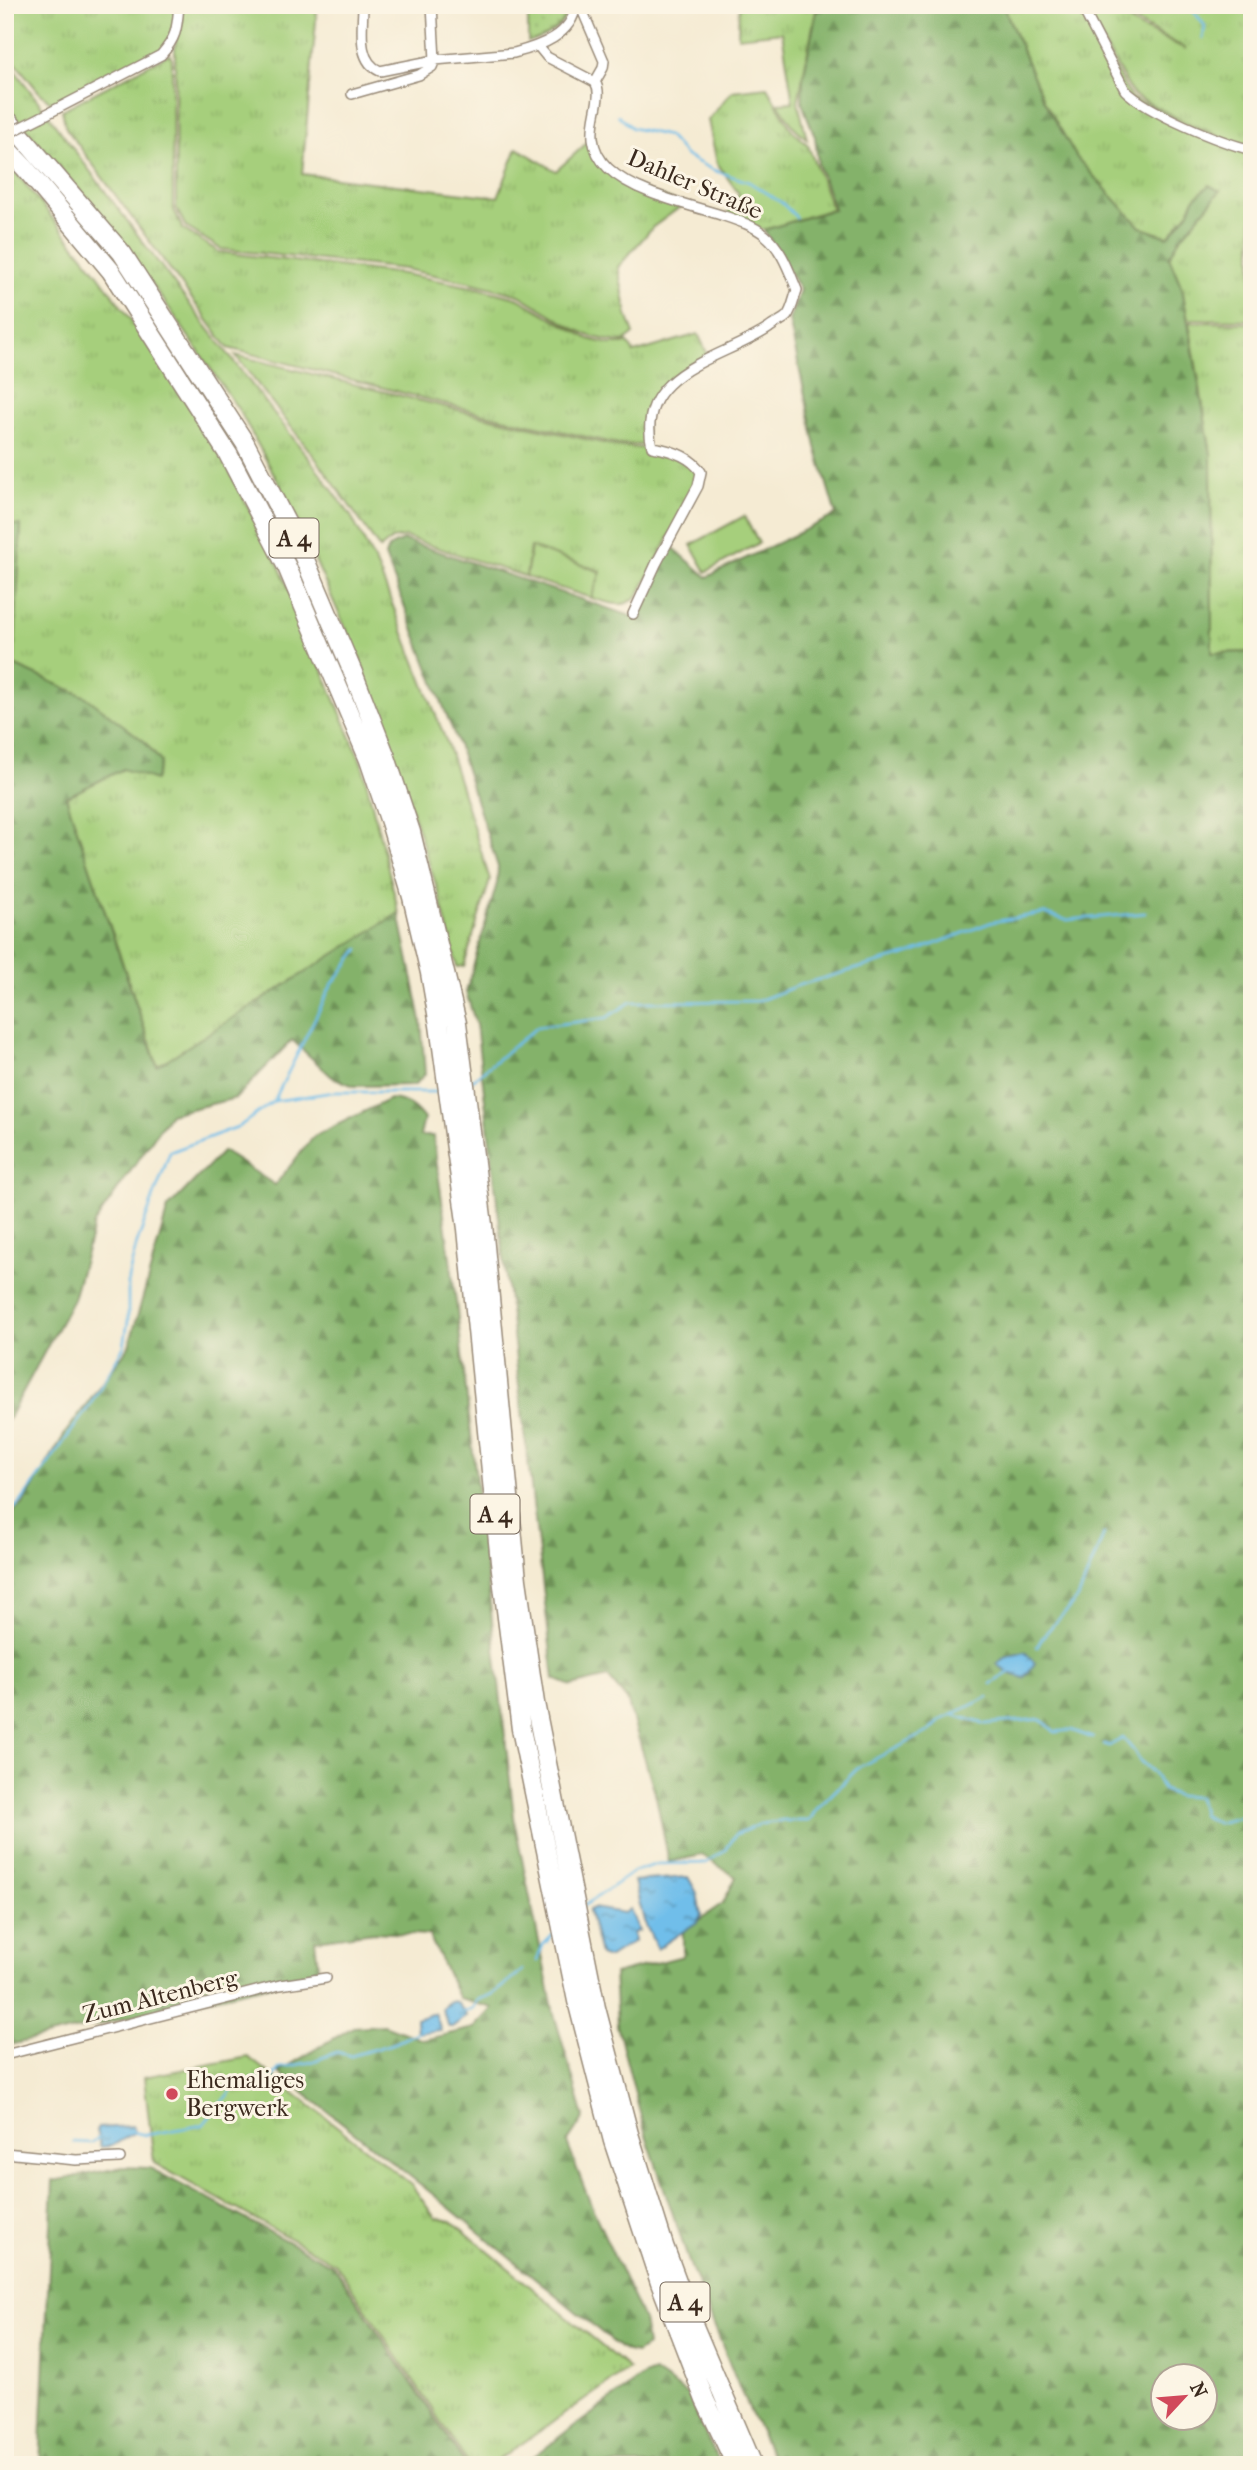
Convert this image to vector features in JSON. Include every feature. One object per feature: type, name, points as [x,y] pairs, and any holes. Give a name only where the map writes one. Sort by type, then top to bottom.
[{"type":"highway","name":"A 4","points":[[5,117],[122,253],[245,443],[303,555],[386,757],[411,832],[457,1023],[475,1227],[517,1580],[535,1703],[543,1795],[577,2001],[621,2138],[665,2296],[705,2400],[736,2465]]},
{"type":"highway","name":"A 4","points":[[5,147],[25,167],[111,271],[228,454],[287,567],[365,749],[412,897],[430,973],[475,1227]]},
{"type":"highway","name":"A 4","points":[[621,2138],[693,2324],[753,2465]]},
{"type":"street","points":[[5,135],[161,55],[173,42],[179,5]]},
{"type":"street","points":[[363,5],[365,58],[372,68],[380,71],[401,69],[435,60],[514,53],[538,46],[570,26],[578,5]]},
{"type":"street","points":[[352,94],[419,75],[432,67],[435,60],[432,5]]},
{"type":"street","name":"Dahler Straße","points":[[578,5],[604,61],[596,82],[599,92],[592,131],[596,150],[607,167],[627,181],[661,196],[748,225],[764,234],[784,258],[797,290],[787,316],[752,339],[688,367],[672,381],[654,407],[649,417],[652,447],[668,450],[695,462],[701,472],[698,486],[656,564],[633,614]]},
{"type":"street","points":[[1081,5],[1125,90],[1131,96],[1223,141],[1252,149]]},
{"type":"street","points":[[538,46],[547,57],[596,82]]},
{"type":"street","name":"Zum Altenberg","points":[[5,2055],[280,1985],[326,1978]]},
{"type":"street","points":[[5,2153],[76,2160],[120,2158]]},
{"type":"green space","points":[[5,5],[178,5],[175,31],[160,53],[54,105],[39,92],[5,50]]},
{"type":"green space","points":[[182,5],[302,5],[317,10],[302,174],[498,197],[517,148],[556,171],[588,142],[596,156],[616,175],[683,205],[653,227],[618,267],[627,315],[634,334],[624,342],[590,336],[519,295],[473,283],[404,269],[221,249],[186,227],[176,208],[175,46]]},
{"type":"green space","points":[[528,5],[559,5],[567,15],[551,32],[528,42]]},
{"type":"green space","points":[[739,5],[817,5],[798,102],[807,139],[793,126],[778,103],[793,102],[782,32],[738,37]]},
{"type":"green space","points":[[818,5],[1003,5],[1042,97],[1077,158],[1140,227],[1168,237],[1188,213],[1194,199],[1209,185],[1220,191],[1179,240],[1169,257],[1182,288],[1211,454],[1212,653],[1252,652],[1252,2465],[776,2465],[741,2392],[689,2262],[645,2132],[617,2025],[614,1974],[683,1956],[683,1931],[723,1903],[736,1877],[702,1855],[669,1862],[656,1796],[627,1700],[608,1677],[571,1686],[554,1679],[476,1025],[466,992],[497,883],[498,867],[456,739],[385,556],[390,547],[404,540],[634,617],[669,544],[707,577],[836,515],[816,447],[789,320],[800,290],[764,230],[834,209],[818,164],[815,137],[802,103],[803,78]]},
{"type":"green space","points":[[1003,5],[1079,5],[1131,98],[1252,151],[1252,320],[1188,319],[1182,288],[1169,257],[1179,240],[1220,191],[1194,199],[1188,213],[1168,237],[1140,227],[1077,158],[1042,97]]},
{"type":"green space","points":[[1082,5],[1100,5],[1186,49],[1106,5],[1252,5],[1252,146],[1235,143],[1181,120],[1133,95]]},
{"type":"green space","points":[[169,54],[172,58],[173,208],[183,229],[219,252],[404,274],[473,287],[517,298],[589,339],[609,344],[627,342],[634,353],[698,334],[708,355],[657,397],[647,415],[646,444],[643,445],[618,444],[485,414],[228,348],[66,128],[62,110]]},
{"type":"green space","points":[[5,57],[187,301],[318,470],[351,516],[378,568],[447,743],[490,880],[464,966],[457,967],[439,894],[360,660],[286,496],[240,412],[167,305],[92,204],[5,106]]},
{"type":"green space","points":[[767,87],[791,129],[808,145],[832,209],[764,230],[727,215],[739,194],[717,163],[708,120],[732,91]]},
{"type":"green space","points":[[5,159],[98,274],[163,364],[222,457],[280,568],[362,764],[399,913],[158,1067],[66,797],[123,769],[86,697],[13,665],[21,525],[5,525]]},
{"type":"green space","points":[[1189,322],[1252,323],[1252,652],[1212,653],[1211,454]]},
{"type":"green space","points":[[235,355],[483,416],[616,446],[651,449],[693,463],[699,473],[697,485],[639,594],[623,604],[591,598],[601,571],[530,547],[526,577],[405,537],[392,539],[380,549],[323,468]]},
{"type":"green space","points":[[744,516],[759,543],[706,572],[691,545]]},
{"type":"green space","points":[[5,525],[21,525],[14,665],[86,697],[144,741],[161,762],[155,780],[123,769],[66,797],[157,1066],[399,913],[421,1020],[425,1074],[415,1085],[354,1086],[332,1077],[292,1040],[236,1098],[170,1114],[94,1224],[73,1299],[5,1425]]},
{"type":"green space","points":[[531,547],[601,572],[591,598],[526,577]]},
{"type":"green space","points":[[390,1099],[414,1108],[424,1119],[420,1136],[433,1136],[456,1301],[515,1825],[554,2014],[584,2117],[567,2143],[593,2210],[643,2320],[647,2346],[636,2353],[623,2350],[278,2072],[353,2027],[384,2025],[423,2040],[474,2028],[493,2008],[459,1999],[429,1935],[374,1932],[315,1940],[319,1974],[5,2046],[5,1520],[23,1504],[66,1432],[129,1346],[168,1208],[223,1151],[275,1185],[314,1136]]},
{"type":"green space","points":[[248,2057],[411,2184],[435,2218],[452,2221],[629,2369],[491,2465],[469,2465],[336,2264],[154,2163],[144,2077]]},
{"type":"green space","points":[[123,2167],[150,2168],[334,2266],[466,2465],[40,2465],[53,2181]]},
{"type":"green space","points":[[654,2372],[687,2394],[720,2465],[522,2465],[645,2375]]},
{"type":"water","points":[[1025,1652],[1035,1663],[1024,1678],[1008,1673],[997,1664],[1004,1658]]},
{"type":"water","points":[[688,1877],[697,1893],[701,1915],[697,1922],[657,1949],[644,1921],[634,1881]]},
{"type":"water","points":[[593,1908],[624,1913],[630,1909],[639,1931],[633,1933],[634,1941],[608,1958],[600,1955],[589,1911]]},
{"type":"water","points":[[449,2001],[456,2002],[467,2016],[452,2027],[449,2027],[442,2009]]},
{"type":"water","points":[[435,2013],[441,2030],[417,2033],[416,2019]]},
{"type":"water","points":[[133,2126],[135,2132],[112,2146],[101,2147],[96,2131],[98,2128]]},
{"type":"waterway","points":[[1189,5],[1205,26],[1203,38]]},
{"type":"waterway","points":[[618,115],[632,128],[668,136],[686,156],[713,170],[749,182],[782,203],[796,217]]},
{"type":"waterway","points":[[471,1081],[537,1027],[606,1018],[631,1002],[758,1001],[799,985],[909,954],[992,922],[1044,913],[1066,920],[1145,913]]},
{"type":"waterway","points":[[274,1101],[331,986],[359,949]]},
{"type":"waterway","points":[[5,1516],[21,1502],[90,1405],[124,1346],[128,1321],[128,1278],[137,1243],[170,1152],[240,1126],[274,1101],[334,1092],[440,1092]]},
{"type":"waterway","points":[[1037,1647],[1044,1635],[1078,1598],[1104,1534]]},
{"type":"waterway","points":[[991,1684],[1010,1672]]},
{"type":"waterway","points":[[584,1906],[633,1872],[657,1864],[706,1863],[726,1850],[736,1834],[761,1824],[809,1821],[816,1810],[859,1767],[930,1731],[941,1720],[988,1697]]},
{"type":"waterway","points":[[954,1715],[985,1724],[1041,1719],[1055,1732],[1071,1730],[1093,1738]]},
{"type":"waterway","points":[[1104,1744],[1109,1746],[1123,1738],[1139,1760],[1154,1773],[1163,1790],[1178,1796],[1198,1797],[1203,1816],[1218,1823],[1245,1816],[1252,1821]]},
{"type":"waterway","points":[[537,1961],[543,1945],[556,1932]]},
{"type":"waterway","points":[[464,2012],[473,2008],[477,2000],[493,1994],[523,1970]]},
{"type":"waterway","points":[[133,2132],[146,2135],[203,2125],[235,2086],[255,2079],[268,2082],[280,2068],[311,2062],[337,2052],[351,2056],[395,2043],[420,2031]]},
{"type":"waterway","points":[[73,2142],[91,2143],[99,2138]]},
{"type":"place","name":"Ehemaliges Bergwerk","points":[[172,2094]]}]
